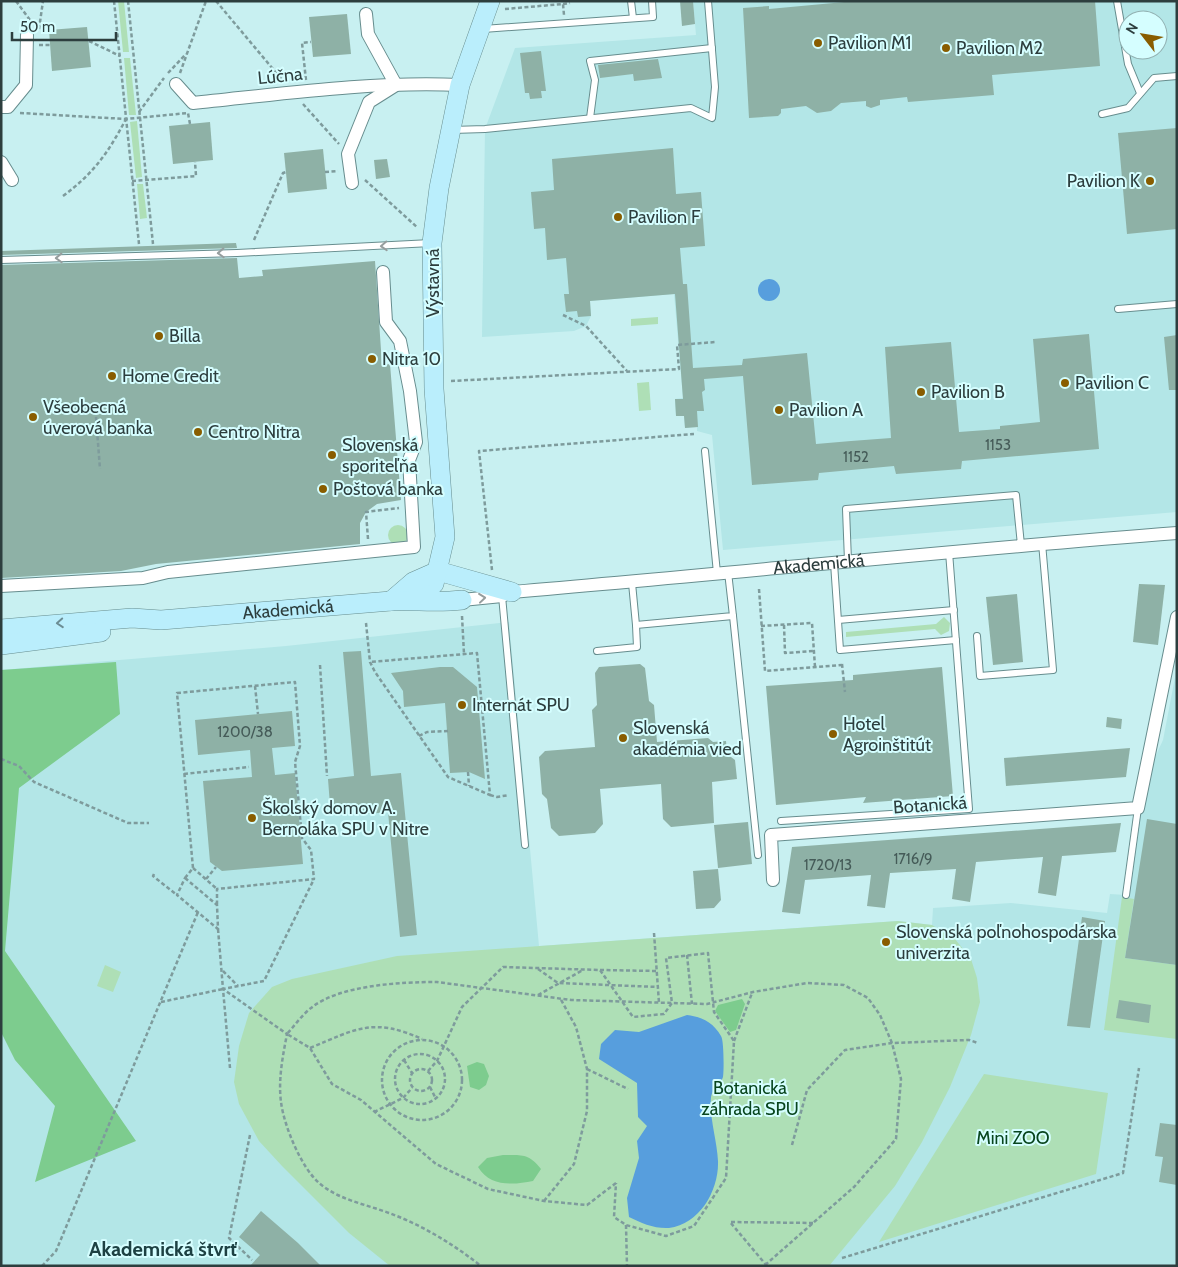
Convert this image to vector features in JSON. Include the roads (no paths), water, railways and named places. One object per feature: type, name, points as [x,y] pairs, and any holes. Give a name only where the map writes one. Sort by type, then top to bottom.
[{"type":"street","name":"Výstavná","points":[[413,600],[434,584],[444,546],[434,389],[432,243],[449,130],[460,85],[480,29],[494,5]]},
{"type":"street","points":[[352,183],[348,154],[369,102],[396,85],[368,34],[366,14]]},
{"type":"street","points":[[4,107],[26,85],[27,35]]},
{"type":"street","name":"Lúčna","points":[[176,84],[193,103],[292,92],[396,85],[460,85]]},
{"type":"street","points":[[1,162],[12,180]]},
{"type":"street","points":[[1,586],[143,578],[168,572],[414,548],[409,460],[416,442],[410,391],[400,341],[386,322],[383,272]]},
{"type":"street","name":"Akademická","points":[[1,629],[132,618],[161,620],[391,601],[413,600],[462,608],[507,594],[949,551],[1177,533]]},
{"type":"street","points":[[444,546],[469,578]]},
{"type":"street","points":[[438,571],[462,608]]},
{"type":"street","points":[[391,601],[413,582],[438,571],[469,578],[507,594]]},
{"type":"street","points":[[1138,808],[1177,617]]},
{"type":"street","name":"Akademická","points":[[1,645],[139,627],[161,620]]},
{"type":"street","name":"Botanická","points":[[773,880],[771,834],[1138,808]]},
{"type":"lane","points":[[631,1],[633,18]]},
{"type":"lane","points":[[480,29],[565,25],[653,17],[652,1]]},
{"type":"lane","points":[[449,130],[485,129],[691,108],[712,118],[715,87],[708,1]]},
{"type":"lane","points":[[1117,1],[1128,64],[1140,93]]},
{"type":"lane","points":[[590,118],[595,80],[590,61],[712,48]]},
{"type":"lane","points":[[1102,114],[1128,108],[1154,78],[1177,76]]},
{"type":"lane","points":[[1,260],[237,253],[432,243]]},
{"type":"lane","points":[[1118,309],[1177,304]]},
{"type":"lane","points":[[705,451],[722,573],[733,616],[758,855]]},
{"type":"lane","points":[[848,561],[846,509],[1016,495],[1021,545]]},
{"type":"lane","points":[[977,636],[980,676],[1053,670],[1042,543]]},
{"type":"lane","points":[[780,821],[969,809],[949,551]]},
{"type":"lane","points":[[834,563],[840,650],[956,640]]},
{"type":"lane","points":[[597,652],[638,647],[632,583]]},
{"type":"lane","points":[[507,594],[525,845]]},
{"type":"lane","points":[[838,620],[954,610]]},
{"type":"lane","points":[[636,625],[733,616]]},
{"type":"lane","points":[[1126,895],[1138,808]]},
{"type":"water","points":[[769,279],[777,282],[780,290],[777,298],[769,301],[761,298],[758,290],[761,282]]},
{"type":"water","points":[[687,1015],[698,1017],[711,1024],[718,1031],[722,1039],[724,1056],[723,1077],[711,1097],[712,1121],[718,1161],[717,1172],[711,1194],[706,1204],[698,1213],[680,1225],[659,1228],[629,1217],[627,1198],[639,1158],[637,1141],[647,1126],[638,1117],[637,1083],[599,1059],[601,1044],[615,1030],[639,1032]]},
{"type":"place","name":"Pavilion M1","points":[[818,43]]},
{"type":"place","name":"Pavilion M2","points":[[946,48]]},
{"type":"place","name":"Pavilion K","points":[[1150,181]]},
{"type":"place","name":"Pavilion F","points":[[618,217]]},
{"type":"place","name":"Billa","points":[[159,336]]},
{"type":"place","name":"Nitra 10","points":[[372,359]]},
{"type":"place","name":"Home Credit","points":[[112,376]]},
{"type":"place","name":"Pavilion C","points":[[1065,383]]},
{"type":"place","name":"Pavilion B","points":[[921,392]]},
{"type":"place","name":"Pavilion A","points":[[779,410]]},
{"type":"place","name":"Všeobecná úverová banka","points":[[33,417]]},
{"type":"place","name":"Centro Nitra","points":[[198,432]]},
{"type":"place","name":"Slovenská sporiteľňa","points":[[332,455]]},
{"type":"place","name":"Poštová banka","points":[[323,489]]},
{"type":"place","name":"Internát SPU","points":[[462,705]]},
{"type":"place","name":"Hotel Agroinštitút","points":[[833,734]]},
{"type":"place","name":"Slovenská akadémia vied","points":[[623,738]]},
{"type":"place","name":"Školský domov A. Bernoláka SPU v Nitre","points":[[252,818]]},
{"type":"place","name":"Slovenská poľnohospodárska univerzita","points":[[886,942]]},
{"type":"district","name":"Akademická štvrť","points":[[163,1249]]},
{"type":"park label","name":"Botanická záhrada SPU","points":[[750,1098]]},
{"type":"park label","name":"Mini ZOO","points":[[1013,1138]]}]
